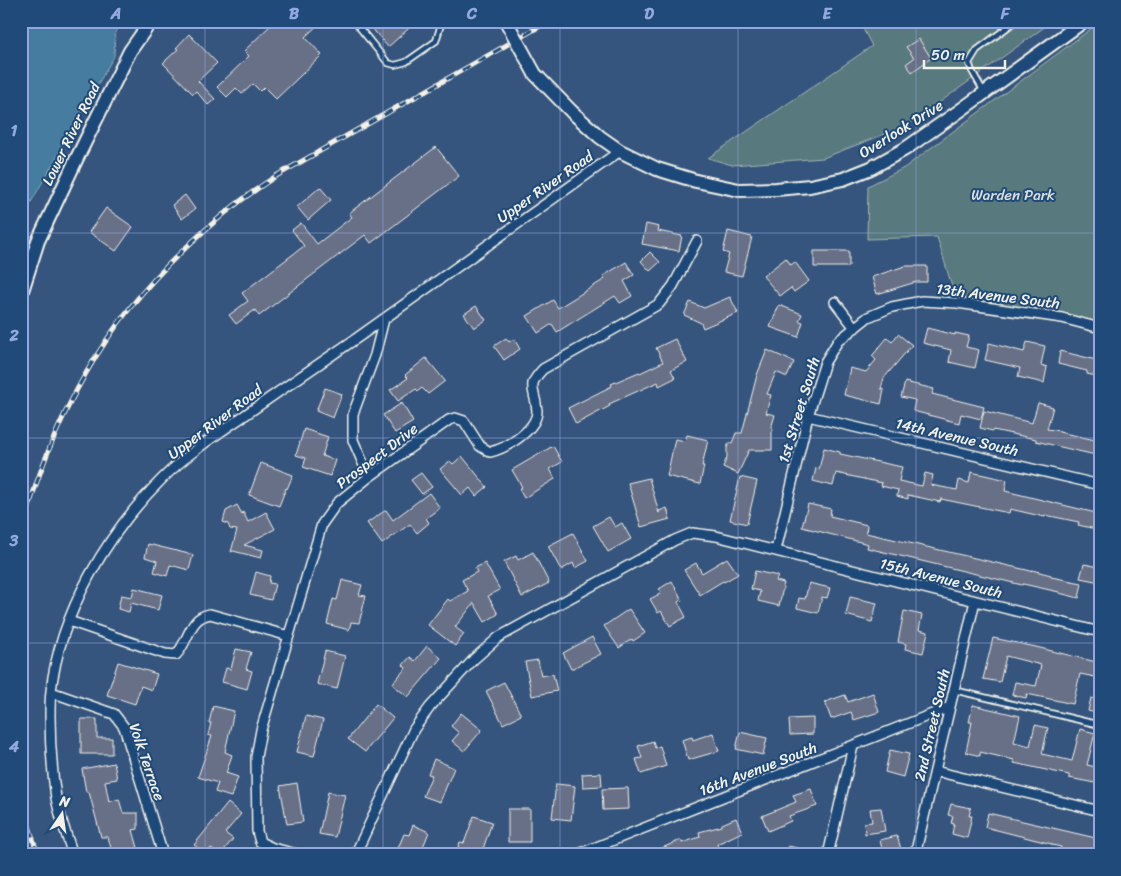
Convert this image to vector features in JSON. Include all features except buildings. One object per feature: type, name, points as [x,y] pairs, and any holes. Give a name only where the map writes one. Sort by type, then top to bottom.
[{"type":"main road","name":"Lower River Road","points":[[21,294],[38,241],[76,160],[130,51],[151,21]]},
{"type":"main road","name":"Overlook Drive","points":[[506,21],[535,74],[572,112],[600,137],[620,151],[657,169],[696,181],[739,190],[776,190],[810,186],[843,179],[871,168],[905,149],[1084,21]]},
{"type":"street","name":"Upper River Road","points":[[73,855],[57,800],[52,768],[50,732],[51,692],[58,654],[69,621],[85,585],[113,537],[138,504],[164,477],[206,442],[384,319],[620,151]]},
{"type":"street","name":"Prospect Drive","points":[[301,855],[273,848],[260,842],[257,831],[256,757],[261,730],[322,524],[337,503],[369,477],[449,420],[455,418],[464,422],[480,446],[490,452],[499,450],[527,431],[534,422],[538,412],[532,386],[534,378],[543,369],[659,304],[673,286],[697,241]]},
{"type":"street","name":"13th Avenue South","points":[[892,307],[922,301],[957,303],[1062,318],[1100,328]]},
{"type":"street","points":[[835,302],[855,328]]},
{"type":"street","name":"1st Street South","points":[[776,550],[808,416],[825,362],[838,341],[868,317],[892,307]]},
{"type":"street","points":[[369,477],[353,440],[353,414],[375,355],[384,319]]},
{"type":"street","name":"14th Avenue South","points":[[808,416],[1100,485]]},
{"type":"street","points":[[355,855],[414,730],[430,707],[461,673],[499,637],[675,540],[692,533],[716,536],[776,550]]},
{"type":"street","name":"15th Avenue South","points":[[776,550],[1100,632]]},
{"type":"street","name":"2nd Street South","points":[[916,855],[975,601]]},
{"type":"street","points":[[69,621],[165,654],[176,655],[182,648],[194,621],[203,615],[210,614],[289,636]]},
{"type":"street","name":"Volk Terrace","points":[[51,692],[114,714],[124,727],[163,855]]},
{"type":"street","name":"16th Avenue South","points":[[576,855],[950,707]]},
{"type":"street","points":[[828,855],[853,746]]},
{"type":"street","points":[[936,771],[1100,811]]},
{"type":"lane","points":[[354,21],[388,63],[395,65],[406,62],[436,41],[442,21]]},
{"type":"lane","points":[[984,93],[972,71],[970,63],[977,50],[1016,21]]},
{"type":"lane","points":[[954,690],[1100,725]]},
{"type":"green space","points":[[859,21],[1053,21],[908,125],[823,158],[732,165],[708,158],[872,46]]},
{"type":"green space","name":"Warden Park","points":[[1100,22],[1100,328],[957,303],[937,237],[867,239],[868,186],[904,168]]},
{"type":"water","points":[[21,21],[122,21],[115,33],[114,56],[21,220]]},
{"type":"railway","points":[[21,536],[44,462],[76,390],[118,324],[176,257],[230,209],[276,176],[549,21]]},
{"type":"railway","points":[[21,793],[24,810],[38,855]]}]
